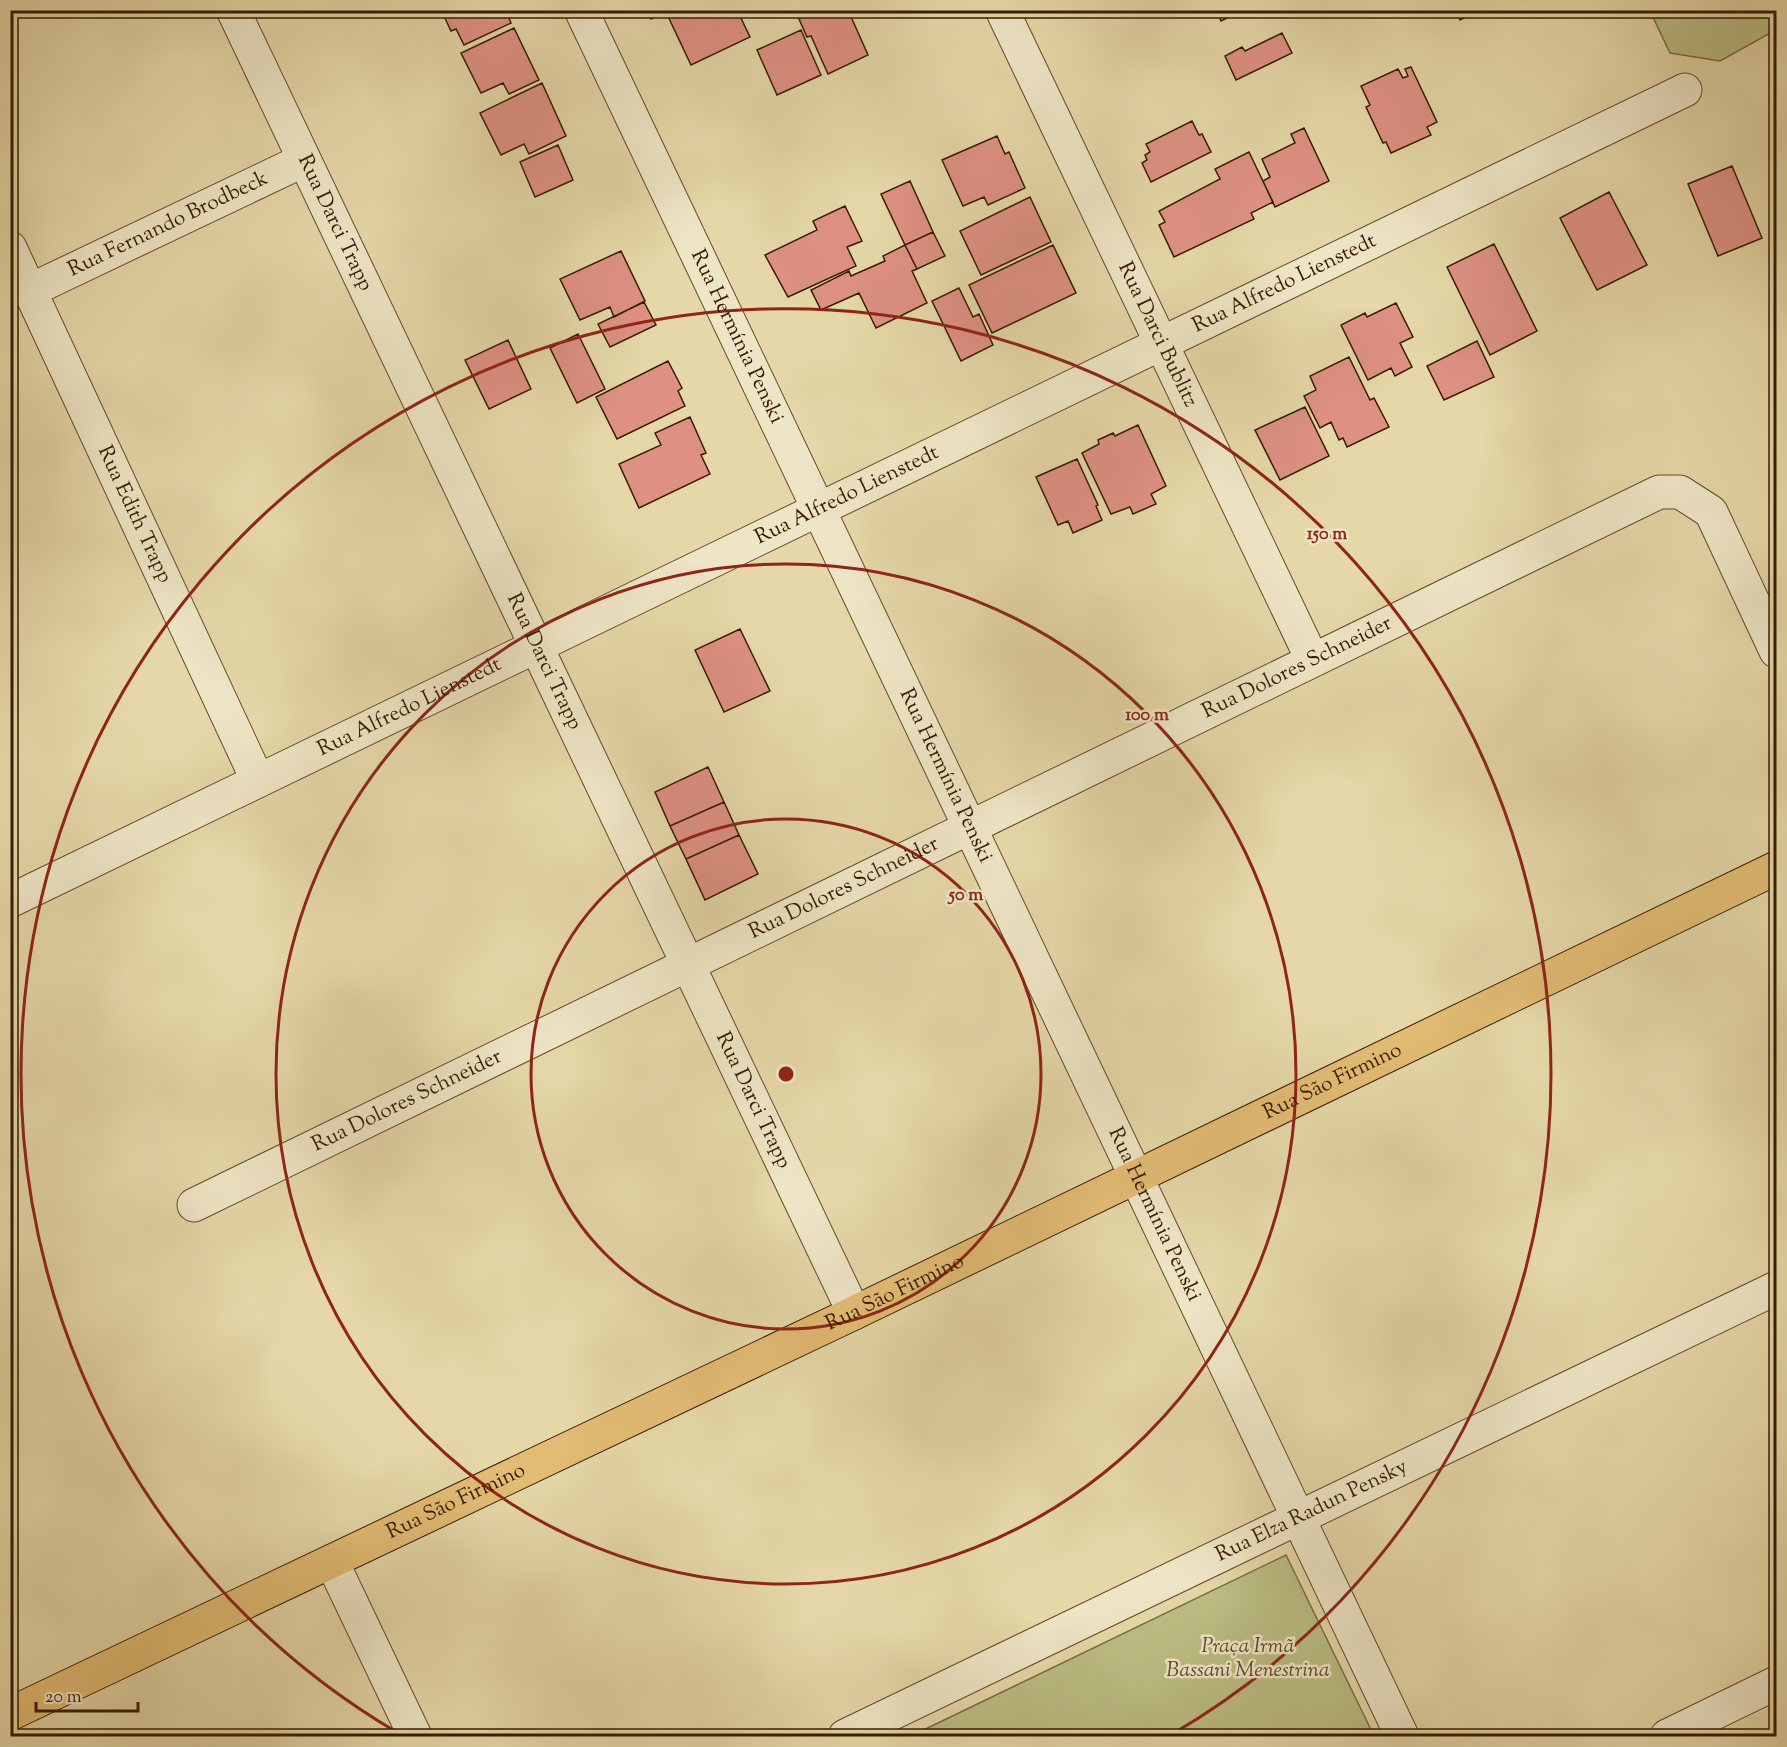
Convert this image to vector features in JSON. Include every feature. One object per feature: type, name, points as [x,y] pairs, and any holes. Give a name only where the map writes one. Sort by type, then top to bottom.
[{"type":"main road","name":"Rua São Firmino","points":[[10,1714],[854,1313],[1776,868]]},
{"type":"street","name":"Rua Darci Trapp","points":[[233,10],[854,1313]]},
{"type":"street","name":"Rua Hermínia Penski","points":[[581,10],[1138,1176],[1402,1737]]},
{"type":"street","name":"Rua Darci Bublitz","points":[[1002,10],[1312,660]]},
{"type":"street","name":"Rua Alfredo Lienstedt","points":[[10,901],[1685,90]]},
{"type":"street","name":"Rua Fernando Brodbeck","points":[[31,290],[304,160]]},
{"type":"street","name":"Rua Edith Trapp","points":[[10,248],[258,781]]},
{"type":"street","name":"Rua Dolores Schneider","points":[[194,1205],[1659,492],[1680,492],[1711,512],[1776,651]]},
{"type":"street","name":"Rua Elza Radun Pensky","points":[[845,1737],[1776,1288]]},
{"type":"street","points":[[332,1562],[415,1737]]},
{"type":"street","points":[[1667,1737],[1776,1683]]},
{"type":"green space","points":[[1650,11],[1776,11],[1776,33],[1772,32],[1720,61],[1670,53]]},
{"type":"green space","name":"Praça Irmã Bassani Menestrina","points":[[1286,1555],[1374,1736],[911,1736]]},
{"type":"building","points":[[447,10],[506,10],[511,23],[464,45],[456,29],[451,31],[443,14]]},
{"type":"building","points":[[647,10],[670,10],[651,19]]},
{"type":"building","points":[[670,10],[737,10],[750,37],[691,65],[666,12]]},
{"type":"building","points":[[815,10],[848,10],[868,55],[828,74],[811,36],[807,37],[799,19]]},
{"type":"building","points":[[1216,10],[1243,10],[1221,21]]},
{"type":"building","points":[[1456,10],[1479,10],[1460,20]]},
{"type":"building","points":[[514,28],[539,80],[509,94],[503,83],[481,93],[461,53]]},
{"type":"building","points":[[801,30],[821,75],[777,95],[757,50]]},
{"type":"building","points":[[1282,33],[1292,53],[1236,80],[1225,56],[1242,47],[1245,51]]},
{"type":"building","points":[[1411,67],[1437,122],[1427,127],[1431,135],[1391,153],[1386,142],[1383,143],[1366,107],[1370,105],[1361,86],[1398,69],[1403,78],[1408,76],[1405,69]]},
{"type":"building","points":[[542,83],[566,136],[529,154],[524,144],[501,155],[480,113]]},
{"type":"building","points":[[1192,121],[1211,152],[1151,182],[1142,163],[1147,160],[1145,155],[1150,152],[1146,144]]},
{"type":"building","points":[[1304,128],[1329,181],[1275,207],[1263,181],[1270,177],[1262,159],[1295,143],[1291,134]]},
{"type":"building","points":[[997,136],[1005,154],[1009,152],[1025,188],[988,205],[984,197],[963,206],[942,160]]},
{"type":"building","points":[[558,145],[573,180],[535,197],[520,162]]},
{"type":"building","points":[[1249,152],[1273,202],[1251,213],[1254,219],[1174,257],[1159,225],[1165,222],[1159,211],[1220,179],[1215,169]]},
{"type":"building","points":[[1732,166],[1762,238],[1718,256],[1688,184]]},
{"type":"building","points":[[910,181],[933,232],[905,245],[881,194]]},
{"type":"building","points":[[1609,192],[1647,265],[1597,290],[1560,218]]},
{"type":"building","points":[[1030,197],[1051,242],[981,275],[960,231]]},
{"type":"building","points":[[845,206],[862,241],[847,247],[856,266],[788,297],[765,255],[817,230],[813,221]]},
{"type":"building","points":[[933,232],[945,256],[917,269],[905,245]]},
{"type":"building","points":[[1494,244],[1537,331],[1490,355],[1447,267]]},
{"type":"building","points":[[905,245],[917,269],[912,271],[927,303],[876,328],[859,293],[821,310],[811,290],[849,271],[851,276],[885,261],[883,256]]},
{"type":"building","points":[[1053,245],[1076,293],[992,333],[969,285]]},
{"type":"building","points":[[621,251],[645,301],[614,317],[610,307],[580,320],[560,279]]},
{"type":"building","points":[[959,288],[973,317],[979,314],[993,345],[961,361],[932,301]]},
{"type":"building","points":[[644,302],[656,325],[610,347],[598,324]]},
{"type":"building","points":[[1396,303],[1413,337],[1400,343],[1412,367],[1395,376],[1391,368],[1368,380],[1341,325],[1365,313],[1367,317]]},
{"type":"building","points":[[578,334],[605,389],[577,403],[550,348]]},
{"type":"building","points":[[508,340],[531,389],[489,409],[465,360]]},
{"type":"building","points":[[1477,341],[1494,377],[1444,400],[1427,366]]},
{"type":"building","points":[[1349,357],[1370,400],[1374,398],[1389,427],[1347,447],[1343,438],[1339,440],[1331,422],[1320,428],[1304,396],[1316,390],[1310,376]]},
{"type":"building","points":[[668,361],[682,388],[678,391],[685,406],[617,439],[596,397]]},
{"type":"building","points":[[1305,407],[1329,456],[1280,480],[1255,430]]},
{"type":"building","points":[[690,417],[706,453],[701,455],[710,474],[639,508],[619,464],[661,445],[655,433]]},
{"type":"building","points":[[1138,425],[1166,486],[1151,494],[1156,504],[1133,514],[1130,507],[1111,514],[1082,453],[1099,444],[1098,440],[1113,433],[1115,436]]},
{"type":"building","points":[[1077,459],[1098,505],[1096,506],[1102,520],[1073,533],[1068,521],[1058,525],[1036,477]]},
{"type":"building","points":[[740,629],[770,691],[724,712],[695,650]]},
{"type":"building","points":[[708,767],[724,802],[670,826],[655,792]]},
{"type":"building","points":[[724,802],[739,835],[686,859],[670,826]]},
{"type":"building","points":[[739,835],[758,874],[705,900],[686,859]]}]
